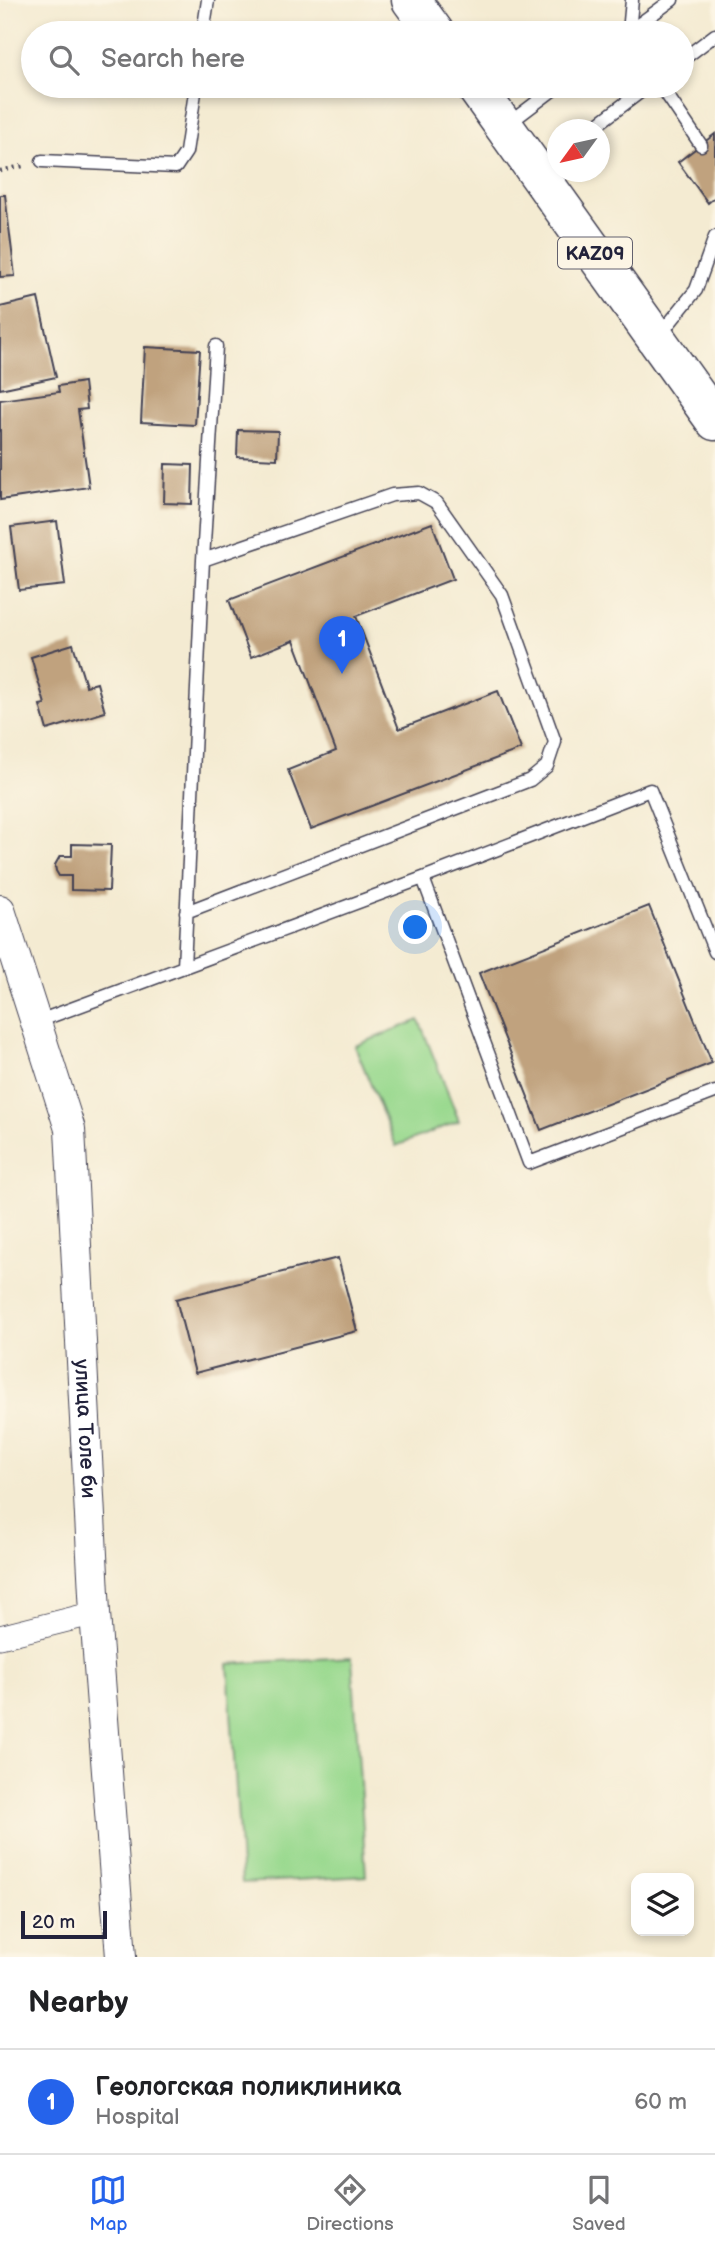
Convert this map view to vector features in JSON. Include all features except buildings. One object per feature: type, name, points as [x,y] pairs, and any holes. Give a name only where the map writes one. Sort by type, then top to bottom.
[{"type":"highway","points":[[411,0],[426,21]]},
{"type":"highway","name":"KAZ09","points":[[484,98],[505,127],[546,162],[657,339],[715,421]]},
{"type":"street","name":"улица Толе би","points":[[0,910],[70,1129],[95,1613],[121,1957]]},
{"type":"street","points":[[0,1637],[95,1613]]},
{"type":"lane","points":[[205,21],[208,0]]},
{"type":"lane","points":[[629,21],[632,0]]},
{"type":"lane","points":[[643,21],[672,0]]},
{"type":"lane","points":[[694,51],[715,35]]},
{"type":"lane","points":[[42,161],[176,167],[186,152],[194,98]]},
{"type":"lane","points":[[505,127],[542,98]]},
{"type":"lane","points":[[604,119],[632,98]]},
{"type":"lane","points":[[669,98],[701,145]]},
{"type":"lane","points":[[657,339],[696,290],[715,237]]},
{"type":"lane","points":[[184,967],[216,346]]},
{"type":"lane","points":[[186,912],[530,780],[547,766],[555,742],[502,595],[437,503],[419,493],[392,495],[203,561]]},
{"type":"lane","points":[[36,1022],[650,790],[715,952]]},
{"type":"lane","points":[[423,878],[529,1163],[715,1092]]},
{"type":"green space","points":[[419,1020],[459,1121],[396,1146],[355,1046]]},
{"type":"green space","points":[[352,1657],[366,1876],[242,1883],[228,1664]]},
{"type":"place","name":"Геологская поликлиника","points":[[342,674]]}]
